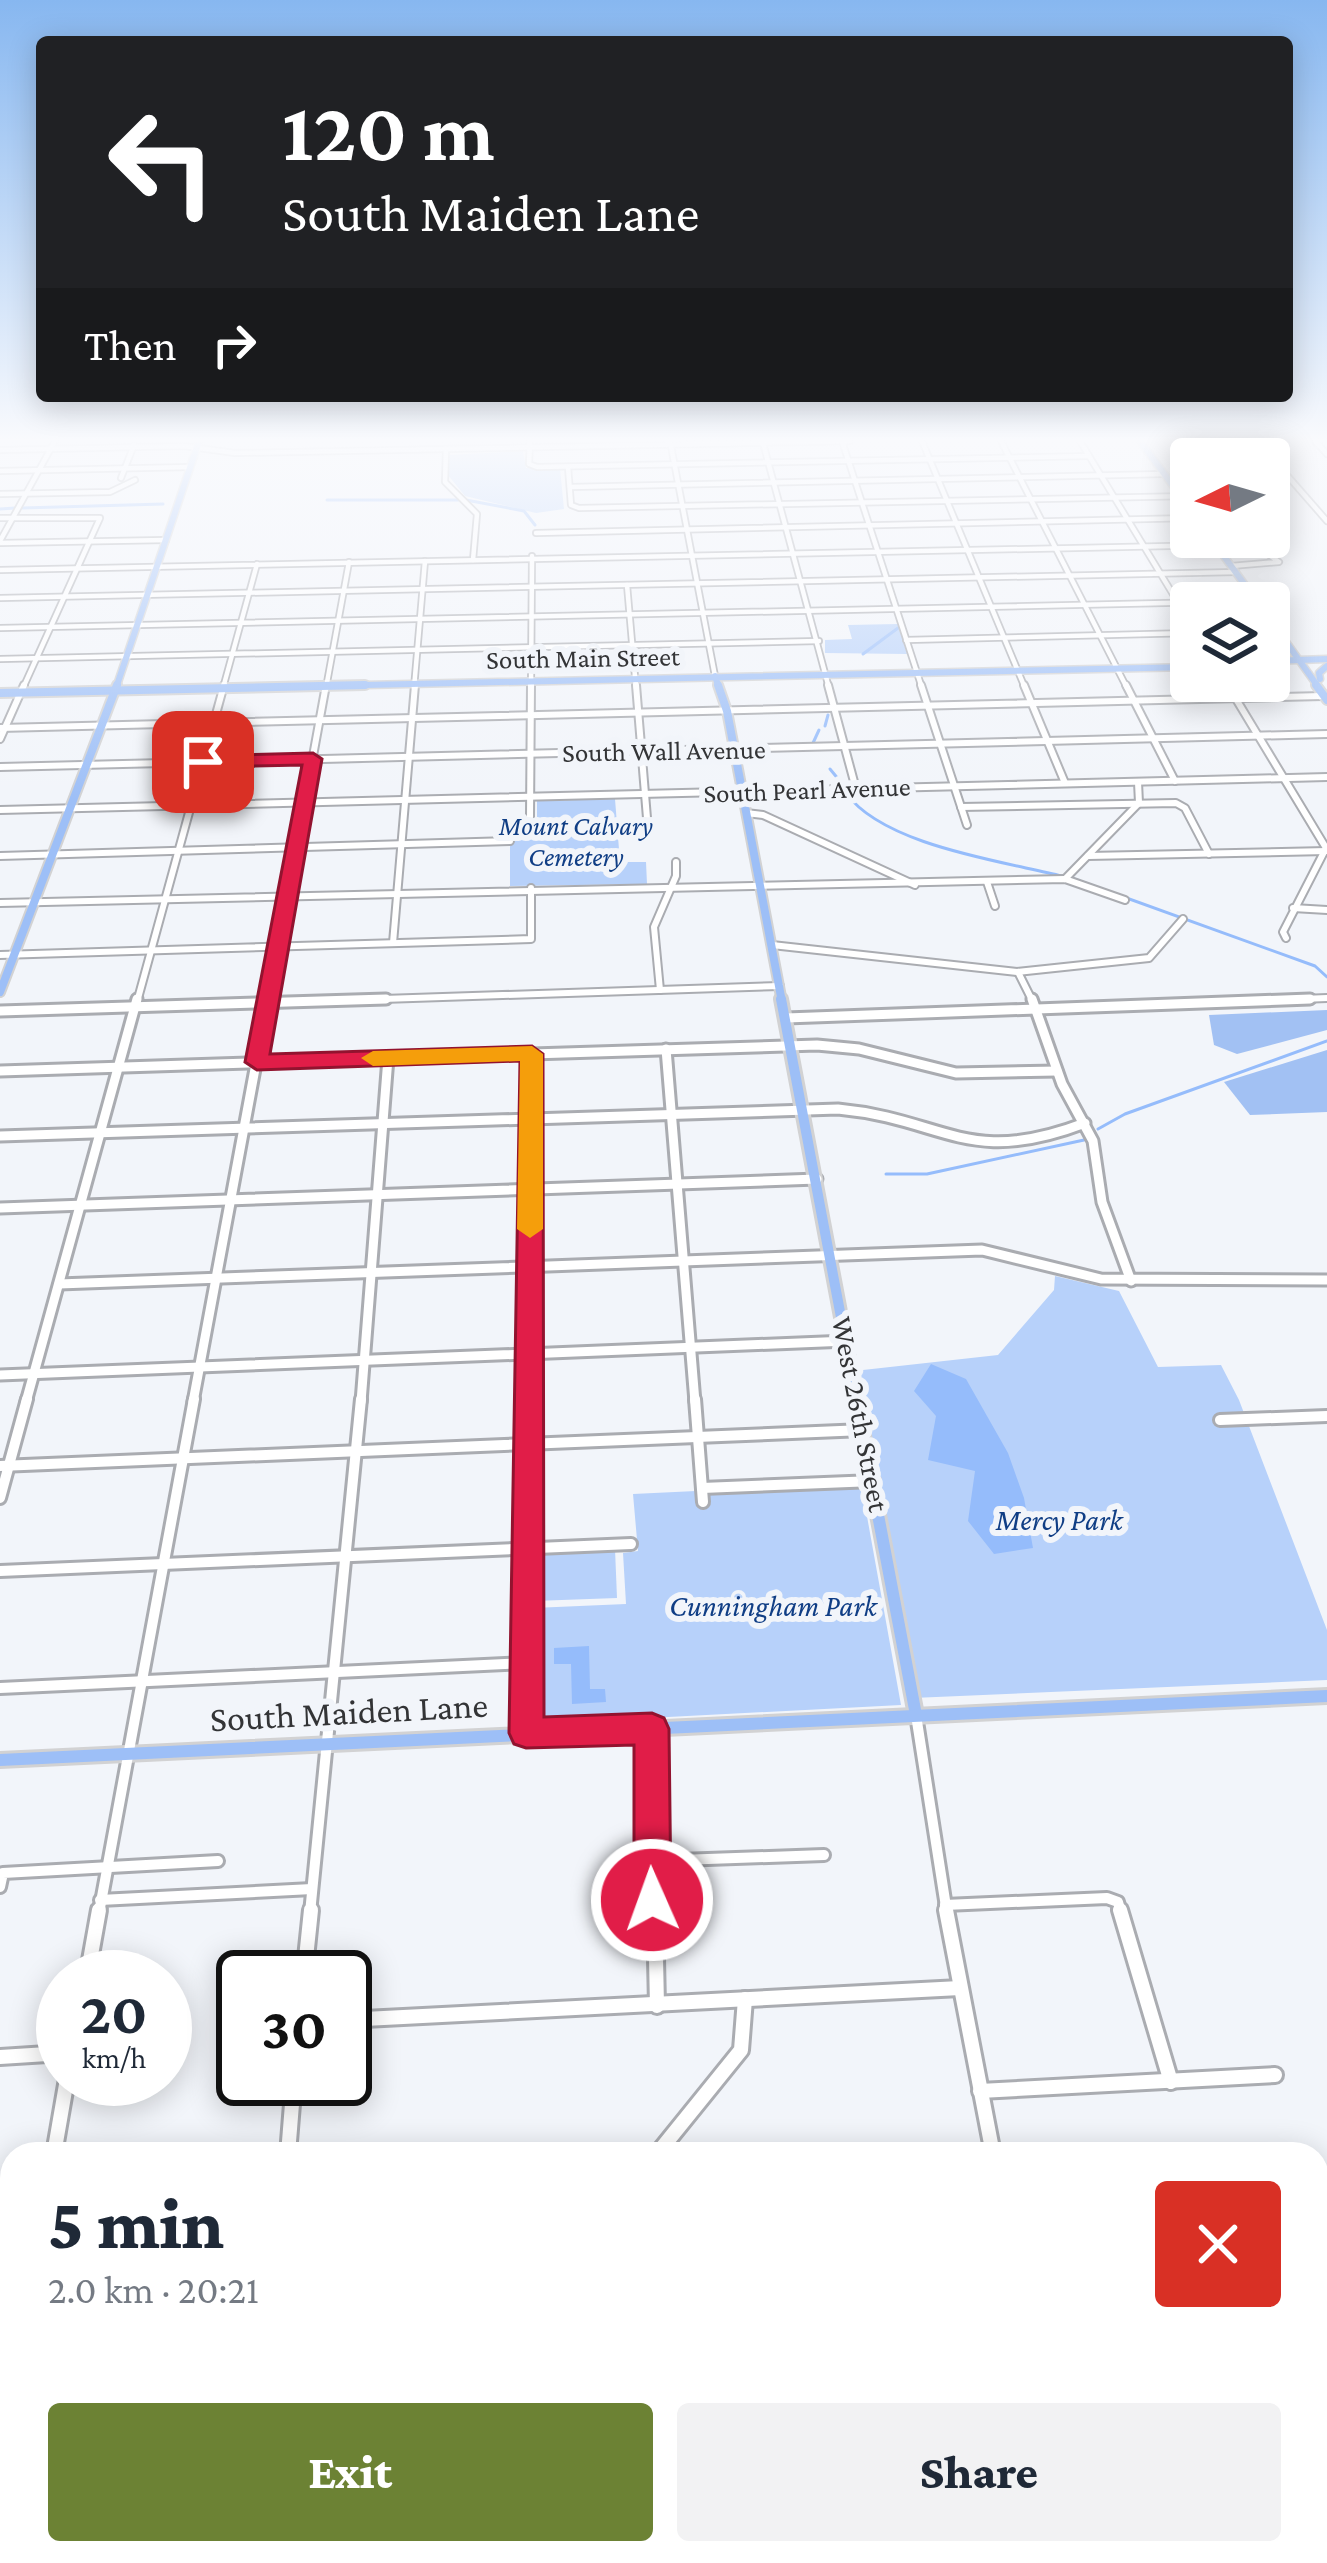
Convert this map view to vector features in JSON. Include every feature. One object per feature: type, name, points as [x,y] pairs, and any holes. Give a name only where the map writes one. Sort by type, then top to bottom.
[{"type":"main road","points":[[0,992],[65,808],[89,764],[160,561]]},
{"type":"main road","points":[[1227,561],[1242,582]]},
{"type":"main road","points":[[1290,646],[1320,679]]},
{"type":"main road","points":[[1293,649],[1327,662]]},
{"type":"main road","points":[[1290,662],[1327,662]]},
{"type":"main road","points":[[1303,662],[1326,695]]},
{"type":"main road","points":[[1326,695],[1318,674],[1327,662]]},
{"type":"main road","name":"South Main Street","points":[[0,693],[1170,667]]},
{"type":"main road","points":[[1290,669],[1309,676]]},
{"type":"main road","name":"West 26th Street","points":[[715,676],[727,711],[916,1715]]},
{"type":"main road","name":"South Maiden Lane","points":[[0,1760],[1327,1696]]},
{"type":"street","points":[[0,739],[80,561]]},
{"type":"street","points":[[393,943],[425,561]]},
{"type":"street","points":[[0,570],[443,561]]},
{"type":"street","points":[[530,818],[532,561]]},
{"type":"street","points":[[692,561],[715,676]]},
{"type":"street","points":[[798,561],[856,788]]},
{"type":"street","points":[[881,561],[967,825]]},
{"type":"street","points":[[971,561],[1065,784]]},
{"type":"street","points":[[1062,561],[1174,781]]},
{"type":"street","points":[[1153,561],[1170,589]]},
{"type":"street","points":[[0,598],[1161,574],[1278,561]]},
{"type":"street","points":[[91,1950],[349,562]]},
{"type":"street","points":[[0,1498],[4,1466],[34,1373],[257,564]]},
{"type":"street","points":[[627,585],[646,818]]},
{"type":"street","points":[[0,628],[1170,603]]},
{"type":"street","points":[[905,640],[1170,630]]},
{"type":"street","points":[[0,659],[819,641]]},
{"type":"street","points":[[1290,697],[1326,695]]},
{"type":"street","points":[[3,728],[1170,700]]},
{"type":"street","points":[[1239,702],[1326,851]]},
{"type":"street","name":"South Wall Avenue","points":[[0,766],[1327,734]]},
{"type":"street","name":"South Pearl Avenue","points":[[0,810],[1327,777]]},
{"type":"street","points":[[1065,879],[1139,803],[1138,782]]},
{"type":"street","points":[[1048,784],[1057,805]]},
{"type":"street","points":[[961,807],[1183,805],[1209,854]]},
{"type":"street","points":[[746,813],[763,814],[915,885]]},
{"type":"street","points":[[0,856],[510,841]]},
{"type":"street","points":[[1088,856],[1326,851]]},
{"type":"street","points":[[1286,938],[1282,933],[1293,908],[1326,851]]},
{"type":"street","points":[[660,990],[654,927],[676,862]]},
{"type":"street","points":[[0,903],[1065,879],[1125,900]]},
{"type":"street","points":[[987,882],[995,906]]},
{"type":"street","points":[[0,955],[531,939],[531,888]]},
{"type":"street","points":[[1293,908],[1327,910]]},
{"type":"street","points":[[772,945],[1018,972],[1149,958],[1183,920]]},
{"type":"street","points":[[1018,972],[1057,1071],[1098,1155],[1102,1202],[1131,1281]]},
{"type":"street","points":[[0,1011],[780,986]]},
{"type":"street","points":[[786,1018],[1327,998]]},
{"type":"street","points":[[0,1071],[791,1045],[852,1048],[956,1073],[1057,1071]]},
{"type":"street","points":[[666,1049],[703,1502]]},
{"type":"street","points":[[526,1733],[532,1054]]},
{"type":"street","points":[[306,1950],[365,1360],[388,1058]]},
{"type":"street","points":[[0,1136],[803,1109],[868,1112],[953,1139],[995,1144],[1032,1142],[1085,1124]]},
{"type":"street","points":[[0,1208],[817,1179]]},
{"type":"street","points":[[58,1284],[982,1250],[1027,1257],[1069,1274],[1131,1281],[1285,1276],[1327,1280]]},
{"type":"street","points":[[0,1375],[848,1341]]},
{"type":"street","points":[[1220,1420],[1327,1416]]},
{"type":"street","points":[[4,1466],[865,1430]]},
{"type":"street","points":[[702,1488],[874,1481]]},
{"type":"street","points":[[0,1571],[631,1544]]},
{"type":"street","points":[[0,1688],[528,1663]]},
{"type":"street","name":"West 26th Street","points":[[916,1715],[945,1905],[991,2142]]},
{"type":"street","points":[[652,1729],[657,2006]]},
{"type":"street","points":[[651,1862],[824,1855]]},
{"type":"street","points":[[0,1887],[3,1873],[218,1861]]},
{"type":"street","points":[[100,1900],[312,1889]]},
{"type":"street","points":[[945,1905],[1107,1898],[1118,1903],[1171,2082]]},
{"type":"street","points":[[372,2019],[960,1988]]},
{"type":"street","points":[[667,2142],[741,2050],[745,2000]]},
{"type":"street","points":[[0,2057],[36,2055]]},
{"type":"street","points":[[980,2091],[1276,2075]]},
{"type":"street","points":[[56,2142],[63,2106]]},
{"type":"street","points":[[289,2142],[292,2106]]},
{"type":"green space","points":[[898,624],[907,654],[825,653],[825,640],[852,639],[848,625]]},
{"type":"green space","name":"Mount Calvary Cemetery","points":[[615,799],[620,862],[646,862],[647,884],[510,886],[510,823],[537,822],[537,801]]},
{"type":"green space","name":"Mercy Park","points":[[1055,1276],[1119,1291],[1158,1367],[1221,1365],[1239,1400],[1327,1630],[1327,1680],[913,1698],[854,1371],[998,1355],[1054,1290]]},
{"type":"green space","name":"Cunningham Park","points":[[861,1483],[901,1705],[534,1724],[533,1608],[626,1604],[623,1553],[638,1551],[633,1494]]},
{"type":"green space","points":[[615,1549],[617,1598],[534,1601],[535,1553]]},
{"type":"shaded area","points":[[1327,1010],[1327,1030],[1237,1054],[1214,1045],[1209,1015]]},
{"type":"shaded area","points":[[1327,1050],[1327,1112],[1250,1115],[1224,1082]]},
{"type":"shaded area","points":[[931,1364],[966,1379],[1008,1453],[1024,1498],[1033,1548],[994,1554],[968,1521],[975,1471],[928,1460],[936,1416],[914,1391]]},
{"type":"shaded area","points":[[589,1646],[590,1689],[605,1689],[606,1702],[572,1704],[571,1664],[554,1664],[554,1648]]},
{"type":"waterway","points":[[863,654],[898,628]]},
{"type":"waterway","points":[[825,726],[828,715]]},
{"type":"waterway","points":[[813,743],[819,730]]},
{"type":"waterway","points":[[830,769],[844,786]]},
{"type":"waterway","points":[[846,793],[863,811],[915,838],[1062,876]]},
{"type":"waterway","points":[[1074,879],[1315,966],[1327,977]]},
{"type":"waterway","points":[[1098,1129],[1125,1114],[1327,1041]]},
{"type":"waterway","points":[[886,1174],[927,1174],[1084,1140]]},
{"type":"slow traffic","points":[[373,1058],[532,1054],[530,1229]]},
{"type":"route","points":[[203,762],[313,759],[257,1062],[532,1054],[526,1733],[652,1729],[652,1900]]}]
